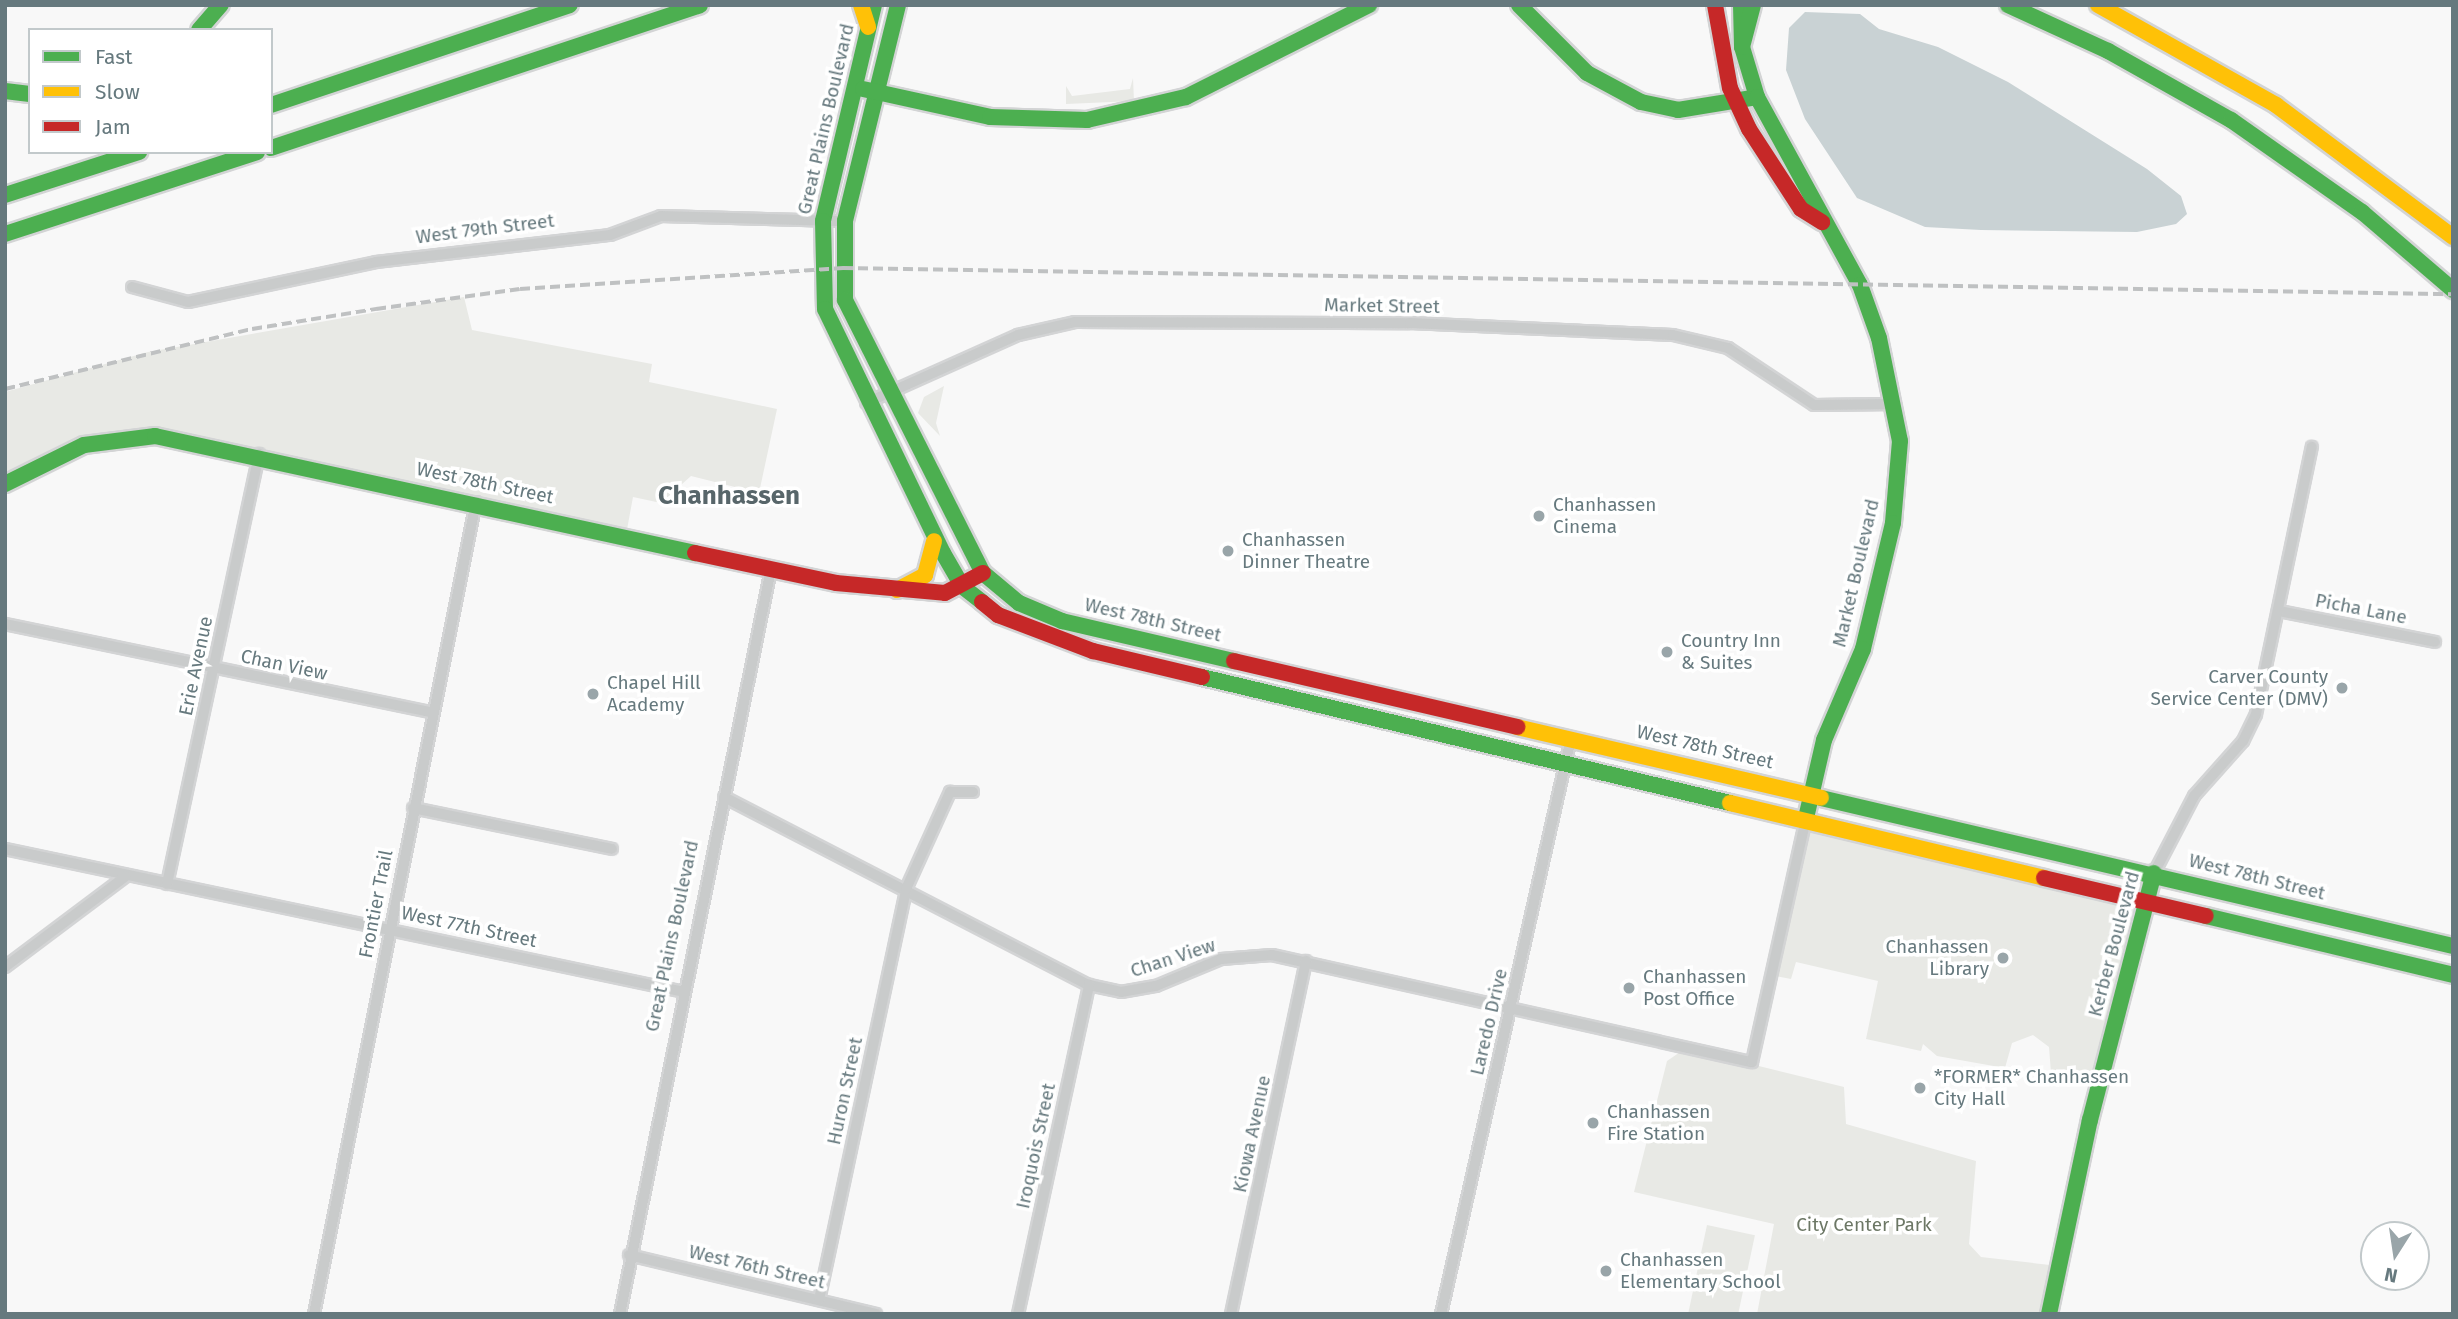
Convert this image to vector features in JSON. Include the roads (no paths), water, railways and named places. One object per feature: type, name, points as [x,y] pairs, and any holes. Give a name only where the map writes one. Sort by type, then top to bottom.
[{"type":"street","points":[[201,28],[221,5]]},
{"type":"street","points":[[273,104],[570,5]]},
{"type":"street","points":[[273,147],[699,5]]},
{"type":"street","points":[[861,5],[868,27]]},
{"type":"street","name":"Great Plains Boulevard","points":[[874,5],[823,220],[825,309],[865,403],[933,536],[963,587]]},
{"type":"street","name":"Great Plains Boulevard","points":[[898,5],[873,91],[845,221],[845,300],[983,573]]},
{"type":"street","points":[[854,87],[1033,121],[1122,114],[1237,76],[1370,5]]},
{"type":"street","points":[[1519,5],[1608,89],[1678,110],[1757,97]]},
{"type":"street","name":"Market Boulevard","points":[[1715,5],[1737,102],[1769,167],[1801,209],[1822,222]]},
{"type":"street","name":"Market Boulevard","points":[[1741,5],[1742,47],[1757,97],[1813,194],[1822,222],[1860,285],[1895,404],[1900,441],[1893,523],[1863,649],[1824,740],[1752,1062]]},
{"type":"street","points":[[1742,47],[1753,5]]},
{"type":"street","points":[[2008,5],[2108,51],[2231,120],[2401,244],[2453,290]]},
{"type":"street","points":[[2098,5],[2276,105],[2453,237]]},
{"type":"street","points":[[5,92],[28,94]]},
{"type":"street","points":[[5,195],[133,154]]},
{"type":"street","points":[[5,234],[251,154]]},
{"type":"street","name":"West 79th Street","points":[[132,287],[188,302],[376,262],[610,235],[661,216],[845,221]]},
{"type":"street","name":"Market Street","points":[[865,403],[1017,335],[1075,321],[1396,323],[1673,335],[1728,348],[1814,405],[1895,404]]},
{"type":"street","name":"West 78th Street","points":[[5,484],[84,445],[121,437],[155,436],[259,454],[771,569],[890,591],[929,594],[963,587],[983,573],[1019,603],[1062,621],[1812,793],[2453,946]]},
{"type":"street","name":"Kerber Boulevard","points":[[2049,1314],[2143,900],[2194,796],[2249,731],[2279,611],[2312,447]]},
{"type":"street","name":"Erie Avenue","points":[[167,884],[259,454]]},
{"type":"street","name":"Frontier Trail","points":[[314,1314],[476,502]]},
{"type":"street","points":[[890,591],[925,575],[935,553],[933,536]]},
{"type":"street","name":"Great Plains Boulevard","points":[[620,1314],[629,1255],[681,991],[771,569]]},
{"type":"street","points":[[963,587],[998,615],[1057,642],[1806,818],[2453,975]]},
{"type":"street","name":"Picha Lane","points":[[2279,611],[2435,642]]},
{"type":"street","name":"Chan View","points":[[5,624],[433,713]]},
{"type":"street","name":"Laredo Drive","points":[[1441,1314],[1571,738]]},
{"type":"street","name":"Huron Street","points":[[819,1300],[905,889],[950,792],[973,792]]},
{"type":"street","name":"Chan View","points":[[724,797],[1089,985],[1121,992],[1156,986],[1248,954],[1306,961],[1752,1062]]},
{"type":"street","points":[[413,808],[612,849]]},
{"type":"street","points":[[5,849],[125,876]]},
{"type":"street","points":[[5,967],[125,876]]},
{"type":"street","name":"West 77th Street","points":[[125,876],[389,928],[681,991]]},
{"type":"street","name":"Kiowa Avenue","points":[[1231,1314],[1306,961]]},
{"type":"street","name":"Iroquois Street","points":[[1018,1314],[1089,985]]},
{"type":"street","name":"West 76th Street","points":[[629,1255],[876,1314]]},
{"type":"railway","points":[[5,389],[252,329],[376,309],[520,289],[843,268],[2453,294]]},
{"type":"place","name":"Chanhassen Cinema","points":[[1539,516]]},
{"type":"place","name":"Chanhassen Dinner Theatre","points":[[1228,551]]},
{"type":"place","name":"Country Inn & Suites","points":[[1667,652]]},
{"type":"place","name":"Carver County Service Center (DMV)","points":[[2342,688]]},
{"type":"place","name":"Chapel Hill Academy","points":[[593,694]]},
{"type":"place","name":"Chanhassen Library","points":[[2003,958]]},
{"type":"place","name":"Chanhassen Post Office","points":[[1629,988]]},
{"type":"place","name":"*FORMER* Chanhassen City Hall","points":[[1920,1088]]},
{"type":"place","name":"Chanhassen Fire Station","points":[[1593,1123]]},
{"type":"place","name":"Chanhassen Elementary School","points":[[1606,1271]]},
{"type":"district","name":"Chanhassen","points":[[729,496]]},
{"type":"park label","name":"City Center Park","points":[[1864,1225]]}]
